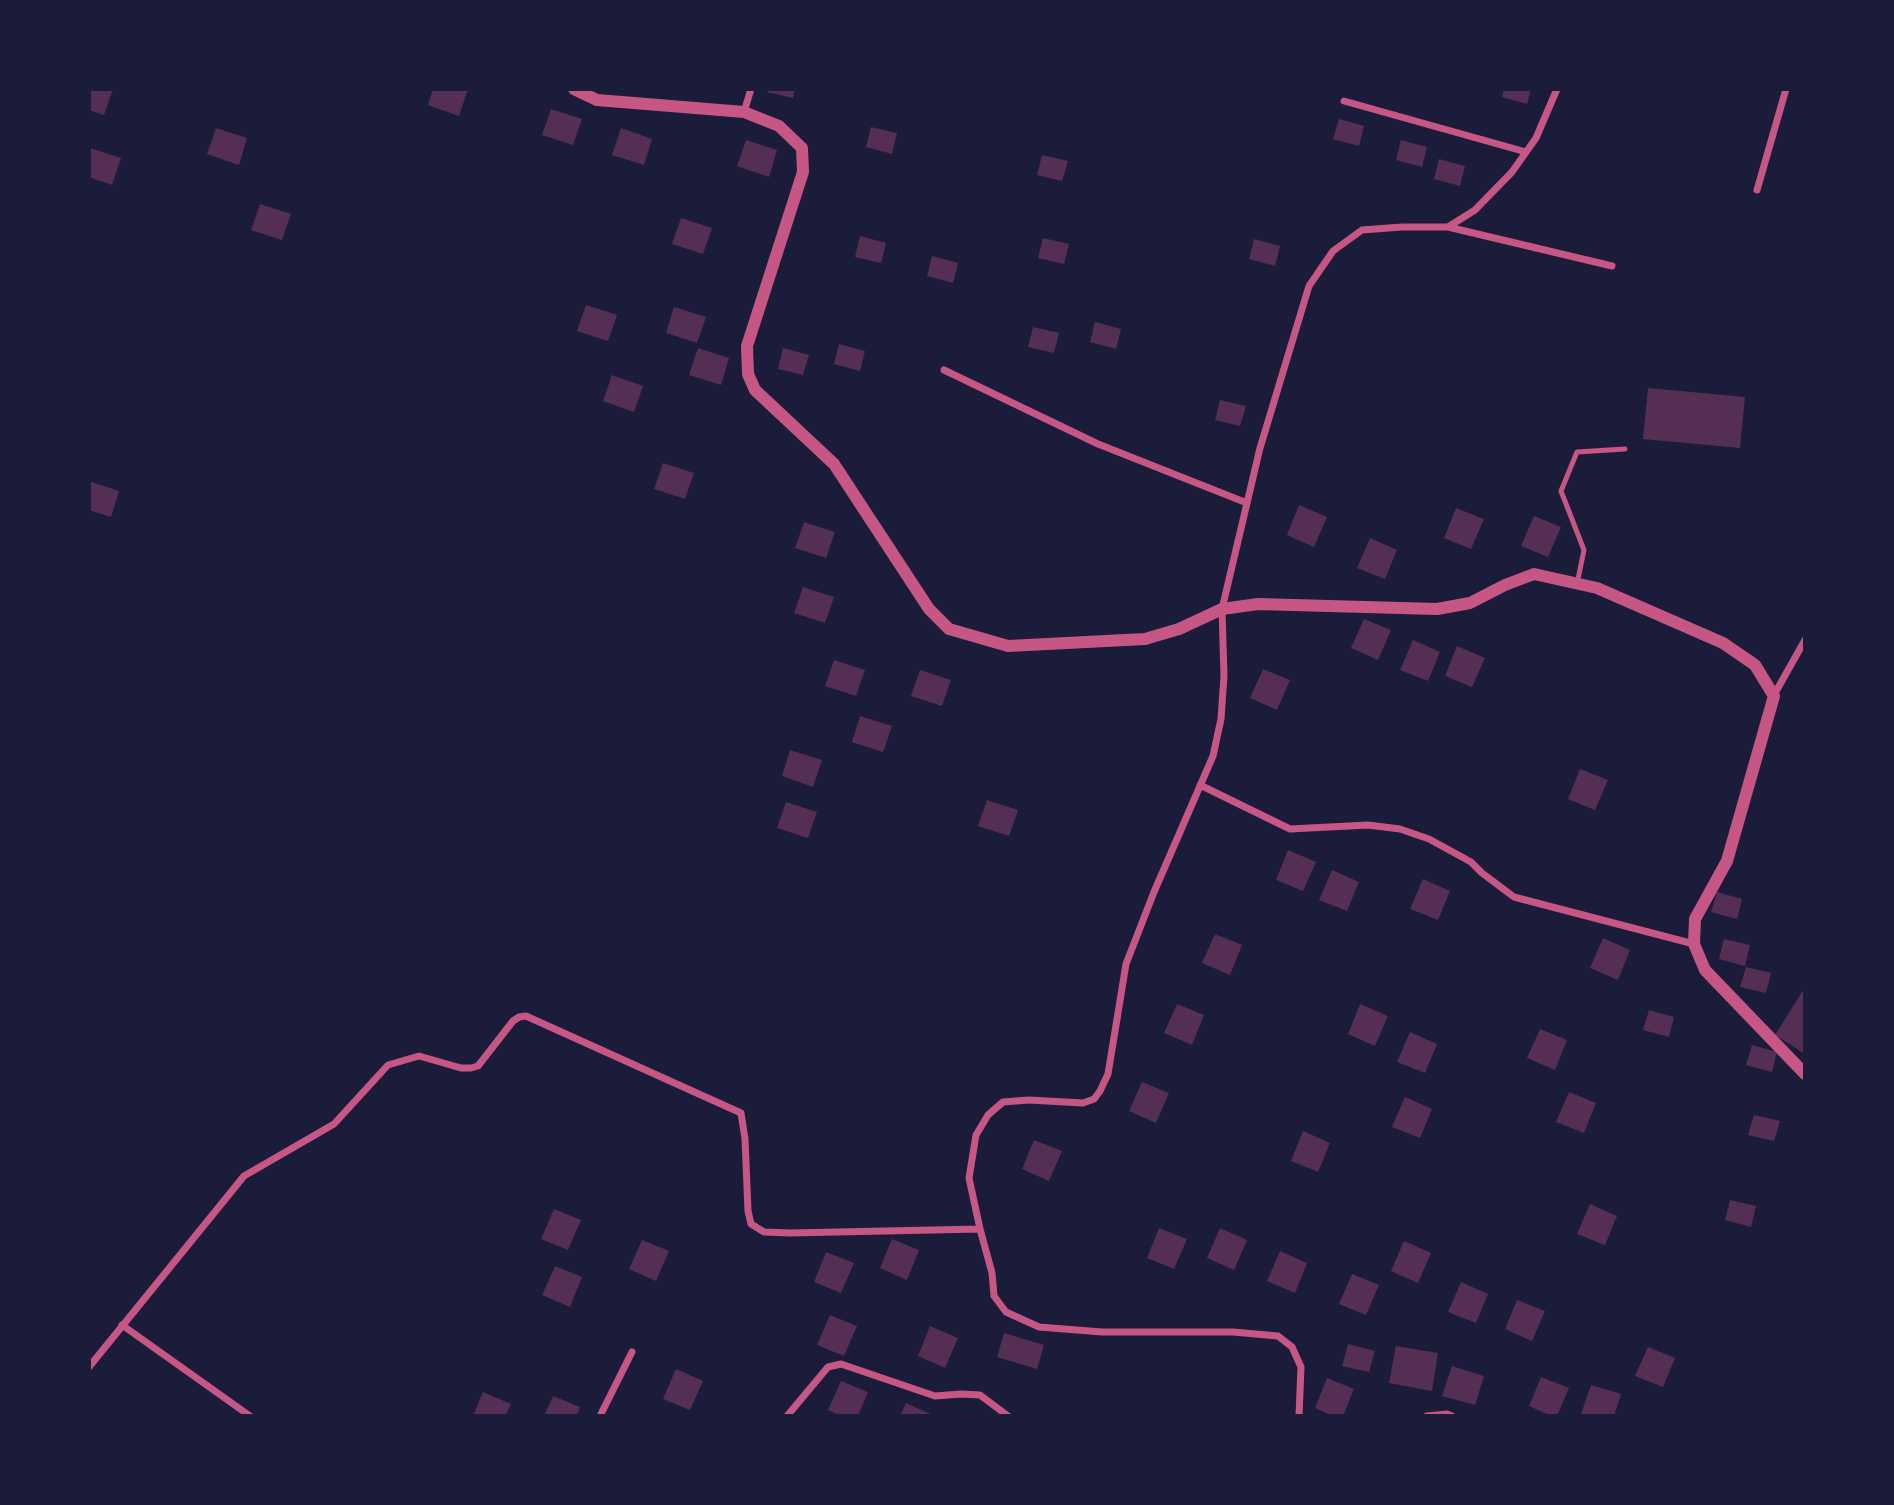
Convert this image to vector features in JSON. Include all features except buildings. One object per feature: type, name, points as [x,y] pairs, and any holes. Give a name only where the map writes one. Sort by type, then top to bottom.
[{"type":"street","points":[[573,89],[597,100],[744,112],[779,126],[802,148],[803,172],[747,346],[748,374],[755,390],[834,464],[929,609],[949,629],[1008,646],[1145,639],[1179,629],[1222,609],[1258,604],[1437,610],[1470,603],[1534,574],[1597,588],[1723,643],[1755,665],[1774,696]]},
{"type":"street","points":[[744,112],[751,89]]},
{"type":"street","points":[[1448,227],[1475,210],[1512,172],[1536,138],[1557,89]]},
{"type":"street","points":[[1757,190],[1786,89]]},
{"type":"street","points":[[1344,102],[1527,152]]},
{"type":"street","points":[[1299,1416],[1301,1367],[1292,1347],[1278,1336],[1233,1332],[1102,1332],[1039,1328],[1006,1312],[994,1296],[992,1273],[979,1229],[970,1178],[976,1135],[988,1115],[1003,1102],[1029,1100],[1083,1103],[1094,1098],[1108,1074],[1126,964],[1213,756],[1222,719],[1222,609],[1260,448],[1309,286],[1333,250],[1362,230],[1448,227],[1612,266]]},
{"type":"street","points":[[944,370],[1098,444],[1247,503]]},
{"type":"street","points":[[1805,640],[1774,696],[1727,861],[1695,919],[1693,944],[1705,970],[1805,1074]]},
{"type":"street","points":[[1200,785],[1290,829],[1368,825],[1400,829],[1429,839],[1471,862],[1514,897],[1693,944]]},
{"type":"street","points":[[89,1367],[244,1176],[334,1124],[388,1065],[419,1056],[471,1069],[478,1066],[519,1017],[526,1016],[741,1112],[748,1211],[751,1224],[764,1232],[979,1229]]},
{"type":"street","points":[[122,1325],[250,1416]]},
{"type":"street","points":[[600,1416],[632,1352]]},
{"type":"street","points":[[787,1416],[828,1367],[841,1364],[935,1396],[980,1395],[1008,1416]]},
{"type":"street","points":[[1427,1416],[1452,1416]]},
{"type":"lane","points":[[1577,584],[1584,550],[1561,491],[1577,452],[1625,449]]}]
